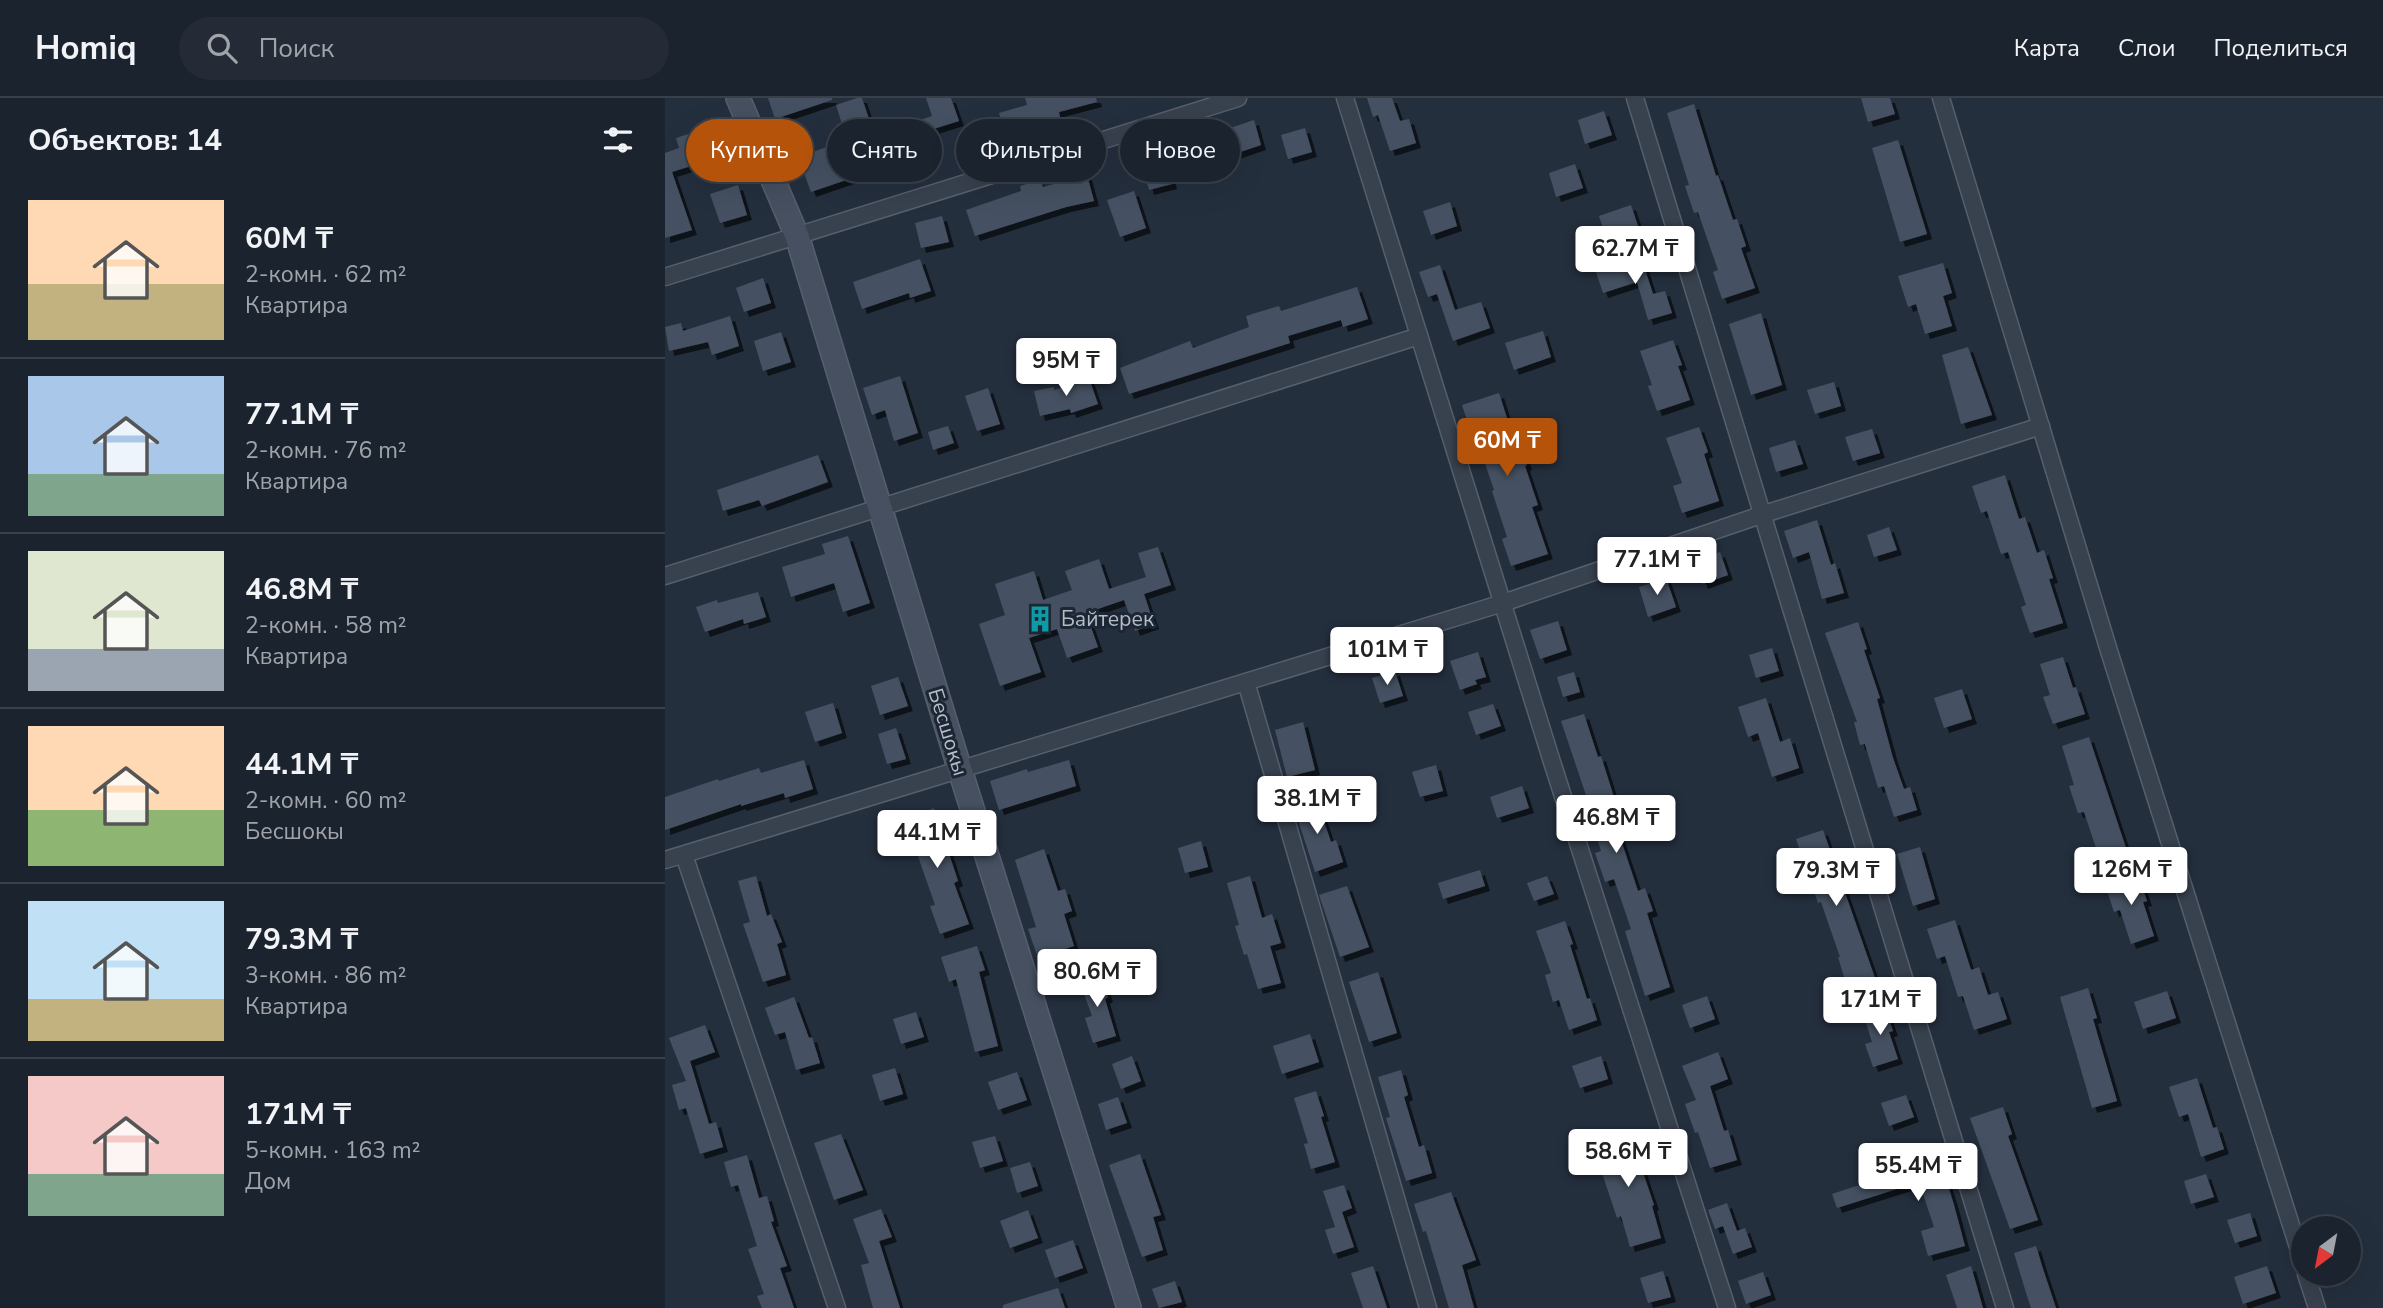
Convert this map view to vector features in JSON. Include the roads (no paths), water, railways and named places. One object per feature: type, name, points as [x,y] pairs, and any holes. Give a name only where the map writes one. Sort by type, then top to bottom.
[{"type":"street","name":"Бесшокы","points":[[738,98],[797,236],[960,770],[1129,1308]]},
{"type":"street","points":[[665,277],[1237,98]]},
{"type":"street","points":[[1345,98],[1727,1308]]},
{"type":"street","points":[[1635,98],[2005,1308]]},
{"type":"street","points":[[1941,98],[2109,651],[2291,1225]]},
{"type":"street","points":[[665,576],[1419,336]]},
{"type":"street","points":[[665,860],[1503,603],[1761,515],[2041,426]]},
{"type":"street","points":[[1245,682],[1428,1308]]},
{"type":"street","points":[[684,855],[837,1308]]},
{"type":"street","points":[[2310,1286],[2317,1308]]},
{"type":"place","name":"Байтерек","points":[[1040,619]]}]
